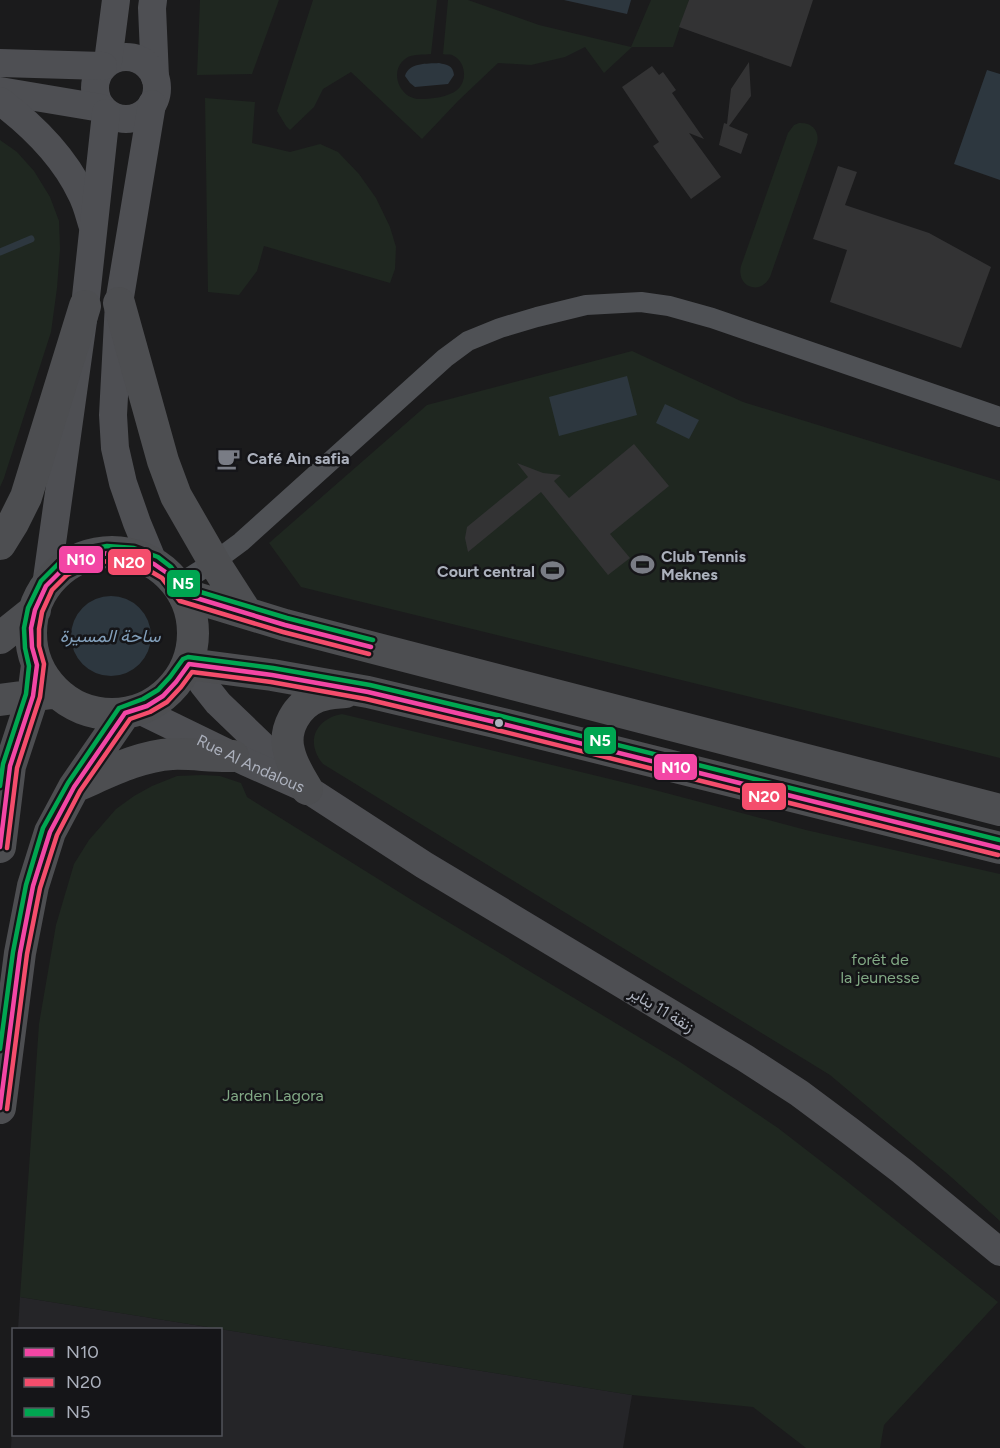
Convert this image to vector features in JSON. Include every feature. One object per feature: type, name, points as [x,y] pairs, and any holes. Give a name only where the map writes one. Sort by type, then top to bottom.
[{"type":"main road","points":[[105,64],[116,0]]},
{"type":"main road","points":[[153,0],[154,90],[119,303],[113,415],[115,448],[123,483],[154,564]]},
{"type":"main road","points":[[126,56],[143,62],[150,69],[154,90],[146,112],[126,120],[116,118],[104,110],[96,100],[94,83],[97,74],[105,64],[126,56]]},
{"type":"main road","points":[[0,63],[105,64]]},
{"type":"main road","points":[[0,91],[104,110]]},
{"type":"main road","points":[[0,101],[22,117],[46,141],[65,165],[82,193],[94,229]]},
{"type":"main road","points":[[0,847],[10,766],[45,694],[45,679],[32,647],[31,628],[40,598],[85,306],[104,110]]},
{"type":"main road","points":[[119,303],[163,461],[176,496],[246,612]]},
{"type":"main road","points":[[0,544],[26,497],[85,306]]},
{"type":"main road","points":[[0,638],[40,598],[63,569],[84,558],[108,553],[132,555],[154,564],[167,573],[180,590],[192,620],[194,642],[189,664],[174,686],[158,700],[132,712],[100,714],[45,694],[0,700]]},
{"type":"main road","points":[[180,590],[285,625],[1000,810]]},
{"type":"main road","points":[[189,664],[272,675],[368,692],[1000,848]]},
{"type":"main road","name":"Rue Al Andalous","points":[[189,664],[218,703],[307,789]]},
{"type":"main road","points":[[307,789],[292,762],[288,747],[288,732],[293,717],[303,705],[328,693],[368,692]]},
{"type":"main road","points":[[0,1108],[20,954],[33,886],[50,832],[74,787],[132,712]]},
{"type":"main road","name":"Rue Al Andalous","points":[[132,712],[307,789]]},
{"type":"main road","points":[[74,787],[145,758],[172,754],[233,756]]},
{"type":"main road","name":"زنقة 11 يناير","points":[[307,789],[424,865],[745,1058],[799,1094],[902,1170],[1000,1252]]},
{"type":"street","points":[[180,590],[241,542],[445,358],[468,341],[528,319],[586,306],[640,302],[669,306],[712,318],[1000,417]]},
{"type":"shaded area","points":[[20,1297],[214,1328],[18,1328]]},
{"type":"shaded area","points":[[222,1329],[632,1395],[623,1448],[11,1448],[12,1427],[12,1436],[222,1436]]},
{"type":"green space","points":[[200,0],[279,0],[252,74],[197,75]]},
{"type":"green space","points":[[313,0],[437,0],[431,54],[408,57],[398,69],[398,83],[402,89],[407,95],[421,99],[449,94],[457,90],[463,82],[463,66],[452,55],[443,54],[448,0],[468,0],[539,25],[631,47],[651,0],[689,0],[673,47],[632,47],[604,73],[585,47],[565,57],[531,65],[498,63],[422,139],[351,72],[323,89],[314,107],[290,130],[286,126],[277,111]]},
{"type":"green space","points":[[205,98],[255,102],[252,143],[290,152],[320,144],[338,152],[359,174],[376,198],[390,227],[396,247],[395,269],[390,283],[264,246],[257,271],[239,295],[208,292]]},
{"type":"green space","points":[[808,124],[814,128],[817,143],[770,277],[761,286],[750,286],[742,279],[741,266],[788,133],[794,125]]},
{"type":"green space","points":[[0,140],[17,152],[34,171],[50,197],[59,221],[60,249],[51,332],[0,487]]},
{"type":"green space","name":"Club Tennis Meknes","points":[[632,351],[743,402],[1000,481],[1000,758],[301,587],[269,543],[427,405]]},
{"type":"green space","name":"forêt de la jeunesse","points":[[342,714],[651,789],[806,830],[1000,874],[1000,1221],[830,1075],[323,764],[315,748],[316,733],[325,721]]},
{"type":"green space","name":"Jarden Lagora","points":[[177,776],[220,776],[241,783],[247,797],[415,902],[680,1062],[778,1128],[998,1302],[884,1425],[880,1448],[806,1448],[753,1407],[632,1395],[20,1297],[39,1024],[56,925],[74,864],[89,840],[116,809],[152,786]]},
{"type":"water","points":[[564,0],[631,0],[627,14]]},
{"type":"water","points":[[439,63],[452,69],[454,75],[448,84],[415,87],[405,76],[407,71],[414,66]]},
{"type":"water","points":[[987,70],[1000,74],[1000,180],[954,164]]},
{"type":"water","points":[[627,376],[637,415],[559,436],[549,397]]},
{"type":"water","points":[[665,404],[699,420],[689,439],[656,423]]},
{"type":"water","name":"ساحة المسيرة","points":[[111,596],[126,599],[139,608],[148,621],[151,636],[148,651],[139,664],[126,673],[111,676],[96,673],[83,664],[74,651],[71,636],[74,621],[83,608],[96,599]]},
{"type":"building","points":[[689,0],[813,0],[791,67],[679,27]]},
{"type":"building","points":[[749,62],[751,96],[729,126],[748,134],[741,154],[719,145],[724,123],[727,124],[731,89]]},
{"type":"building","points":[[652,66],[659,75],[663,72],[676,90],[672,93],[704,139],[689,133],[721,177],[691,199],[653,146],[659,142],[622,87]]},
{"type":"building","points":[[838,166],[857,172],[845,205],[929,233],[991,267],[961,348],[830,302],[847,250],[813,239]]},
{"type":"building","points":[[634,444],[669,486],[610,534],[630,558],[608,575],[541,492],[468,552],[465,538],[467,527],[528,477],[517,463],[543,473],[561,475],[554,481],[569,498]]},
{"type":"waterway","points":[[0,252],[31,239]]},
{"type":"transit line","name":"N5","points":[[0,786],[3,764],[26,694],[29,666],[24,628],[28,608],[41,581],[59,563],[81,551],[107,546],[134,548],[158,557],[171,567],[187,588],[287,618],[373,640]]},
{"type":"transit line","name":"N10","points":[[0,847],[10,766],[33,696],[37,665],[32,647],[31,628],[35,610],[46,586],[63,569],[84,558],[108,553],[132,555],[154,564],[167,573],[183,594],[285,625],[371,647]]},
{"type":"transit line","name":"N20","points":[[7,848],[17,768],[40,697],[44,664],[39,646],[42,612],[52,590],[67,575],[87,565],[108,561],[130,562],[162,578],[180,601],[283,632],[369,654]]},
{"type":"transit line","name":"N5","points":[[0,1049],[13,952],[26,885],[43,828],[68,783],[119,708],[143,699],[158,690],[183,659],[188,657],[273,668],[370,685],[1000,840]]},
{"type":"transit line","name":"N10","points":[[0,1108],[20,953],[33,886],[50,832],[74,787],[125,713],[147,706],[163,696],[189,664],[272,675],[368,692],[1000,848]]},
{"type":"transit line","name":"N20","points":[[7,1109],[27,954],[40,888],[57,835],[80,791],[130,719],[150,712],[167,702],[192,672],[271,682],[366,699],[998,855]]},
{"type":"place","name":"Café Ain safia","points":[[229,458]]},
{"type":"place","name":"Club Tennis Meknes","points":[[643,565]]},
{"type":"place","name":"Court central","points":[[553,571]]}]
